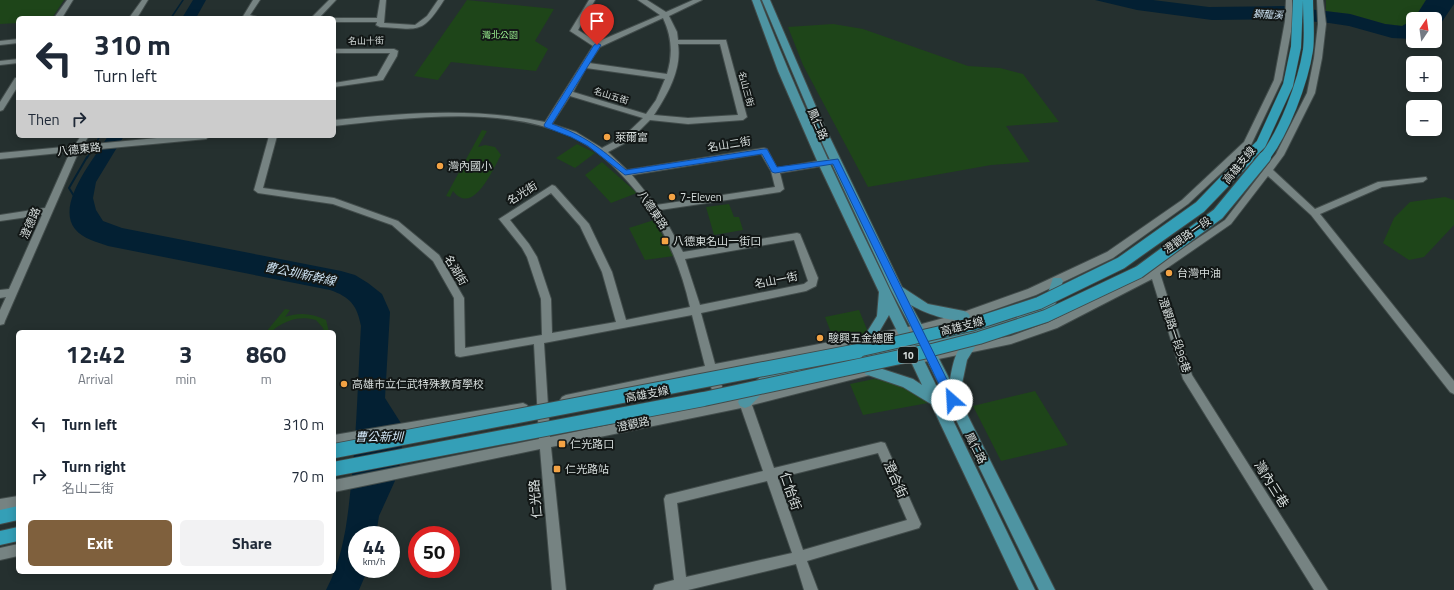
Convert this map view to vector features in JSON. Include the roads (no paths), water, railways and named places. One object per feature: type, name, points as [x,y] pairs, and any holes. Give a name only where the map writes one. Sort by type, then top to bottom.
[{"type":"highway","name":"高雄支線","points":[[336,469],[704,399],[928,351],[979,338],[1046,316],[1139,272],[1218,214],[1273,147],[1299,88],[1308,49],[1308,0]]},
{"type":"highway","name":"高雄支線","points":[[336,451],[889,345],[971,325],[1039,303],[1121,263],[1200,207],[1261,144],[1288,85],[1296,47],[1292,2]]},
{"type":"highway","points":[[0,517],[16,513]]},
{"type":"highway","points":[[0,538],[16,534]]},
{"type":"main road","name":"鳳仁路","points":[[756,0],[783,71],[823,163],[890,289],[924,342],[1047,590]]},
{"type":"main road","name":"鳳仁路","points":[[766,0],[793,68],[890,289],[904,332],[934,399],[1027,590]]},
{"type":"main road","points":[[745,402],[770,376],[914,353],[924,342],[1004,322],[1050,305],[1057,280]]},
{"type":"main road","points":[[868,340],[883,317],[890,289],[924,307],[939,312],[964,316]]},
{"type":"main road","points":[[952,400],[961,358],[969,347]]},
{"type":"main road","points":[[870,370],[908,383],[934,399]]},
{"type":"street","points":[[59,16],[70,0]]},
{"type":"street","points":[[134,16],[145,0]]},
{"type":"street","points":[[246,16],[257,0]]},
{"type":"street","points":[[317,16],[331,0]]},
{"type":"street","points":[[383,0],[380,25],[417,27],[430,17],[441,0]]},
{"type":"street","points":[[592,0],[574,31],[597,45]]},
{"type":"street","points":[[602,152],[626,139],[648,117],[662,97],[673,68],[676,42],[674,32],[666,16],[641,0]]},
{"type":"street","points":[[547,125],[597,45],[666,16],[699,0]]},
{"type":"street","name":"澄觀路一段","points":[[904,332],[924,342],[969,347],[1011,340],[1053,325],[1145,279],[1228,222],[1280,155],[1311,92],[1318,58],[1322,24],[1320,0]]},
{"type":"street","name":"澄觀路一段","points":[[924,342],[964,316],[1032,292],[1110,255],[1186,202],[1248,143],[1278,80],[1292,2]]},
{"type":"street","points":[[336,20],[380,20]]},
{"type":"street","points":[[0,43],[16,41]]},
{"type":"street","name":"名山三街","points":[[648,117],[688,121],[743,117],[723,42],[676,42]]},
{"type":"street","name":"名山十街","points":[[336,51],[394,52],[380,78],[336,85]]},
{"type":"street","points":[[0,63],[16,61]]},
{"type":"street","points":[[584,65],[670,77]]},
{"type":"street","points":[[0,108],[16,83]]},
{"type":"street","name":"名山五街","points":[[568,93],[648,117]]},
{"type":"street","name":"八德東路","points":[[336,123],[431,115],[495,117],[547,125],[574,135],[602,152],[625,173],[654,208],[680,256],[722,406]]},
{"type":"street","name":"澄德路","points":[[0,321],[76,149],[84,138]]},
{"type":"street","name":"八德東路","points":[[0,156],[185,138]]},
{"type":"street","name":"名湖街","points":[[272,138],[258,190],[334,201],[395,223],[436,258],[459,298],[460,353],[543,339],[695,309]]},
{"type":"street","name":"名山二街","points":[[625,173],[764,151],[775,170],[780,190],[654,208]]},
{"type":"street","points":[[775,170],[835,161]]},
{"type":"street","points":[[1268,171],[1314,213],[1454,389]]},
{"type":"street","points":[[1314,213],[1381,184],[1424,180]]},
{"type":"street","name":"名光街","points":[[543,339],[546,299],[532,257],[526,246],[504,219],[552,188],[584,224],[607,272],[622,324]]},
{"type":"street","points":[[0,218],[48,211]]},
{"type":"street","name":"名山一街","points":[[680,256],[797,236],[813,278],[813,283],[806,287],[695,309]]},
{"type":"street","name":"澄觀路一段96巷","points":[[1155,272],[1187,376],[1238,457]]},
{"type":"street","points":[[0,294],[13,292]]},
{"type":"street","points":[[336,440],[544,404],[711,369],[904,332]]},
{"type":"street","name":"仁光路","points":[[543,339],[545,443],[558,590]]},
{"type":"street","name":"澄觀路","points":[[336,486],[745,402],[870,370],[914,353]]},
{"type":"street","name":"仁怡街","points":[[745,402],[811,590]]},
{"type":"street","name":"澄合街","points":[[660,590],[681,587],[799,557],[915,524],[882,447],[670,499],[681,587]]},
{"type":"street","name":"灣內三巷","points":[[1238,457],[1321,590]]},
{"type":"street","points":[[0,505],[16,502]]},
{"type":"street","points":[[0,554],[16,550]]},
{"type":"water","points":[[193,0],[206,0],[197,16],[183,16]]},
{"type":"water","name":"獅龍溪","points":[[1095,0],[1153,0],[1209,7],[1283,6],[1350,14],[1385,24],[1402,26],[1406,24],[1406,39],[1392,38],[1349,26],[1329,23],[1285,19],[1212,20],[1137,10]]},
{"type":"water","points":[[1426,0],[1454,0],[1454,4],[1442,22],[1442,12],[1418,12]]},
{"type":"water","name":"曹公新圳","points":[[107,138],[123,138],[96,182],[93,198],[96,210],[103,221],[122,228],[341,271],[355,275],[382,294],[390,312],[385,398],[404,428],[399,472],[379,516],[377,526],[348,526],[348,578],[364,578],[359,590],[326,590],[333,574],[336,574],[336,567],[345,534],[351,490],[361,326],[355,307],[348,299],[330,290],[108,246],[90,240],[75,229],[70,219],[70,207],[73,194],[79,181]]},
{"type":"waterway","name":"曹公圳新幹線","points":[[172,16],[183,0]]},
{"type":"waterway","name":"曹公圳新幹線","points":[[87,158],[99,138]]},
{"type":"waterway","name":"曹公圳新幹線","points":[[74,196],[69,188],[87,157]]},
{"type":"place","name":"萊爾富","points":[[607,137]]},
{"type":"place","name":"灣內國小","points":[[440,166]]},
{"type":"place","name":"7-Eleven","points":[[672,197]]},
{"type":"place","name":"八德東名山一街口","points":[[665,241]]},
{"type":"place","name":"台灣中油","points":[[1169,273]]},
{"type":"place","name":"駿興五金總匯","points":[[820,338]]},
{"type":"place","name":"高雄市立仁武特殊教育學校","points":[[344,384]]},
{"type":"place","name":"仁光路口","points":[[562,444]]},
{"type":"place","name":"仁光路站","points":[[557,469]]},
{"type":"park label","name":"灣北公園","points":[[500,35]]}]
